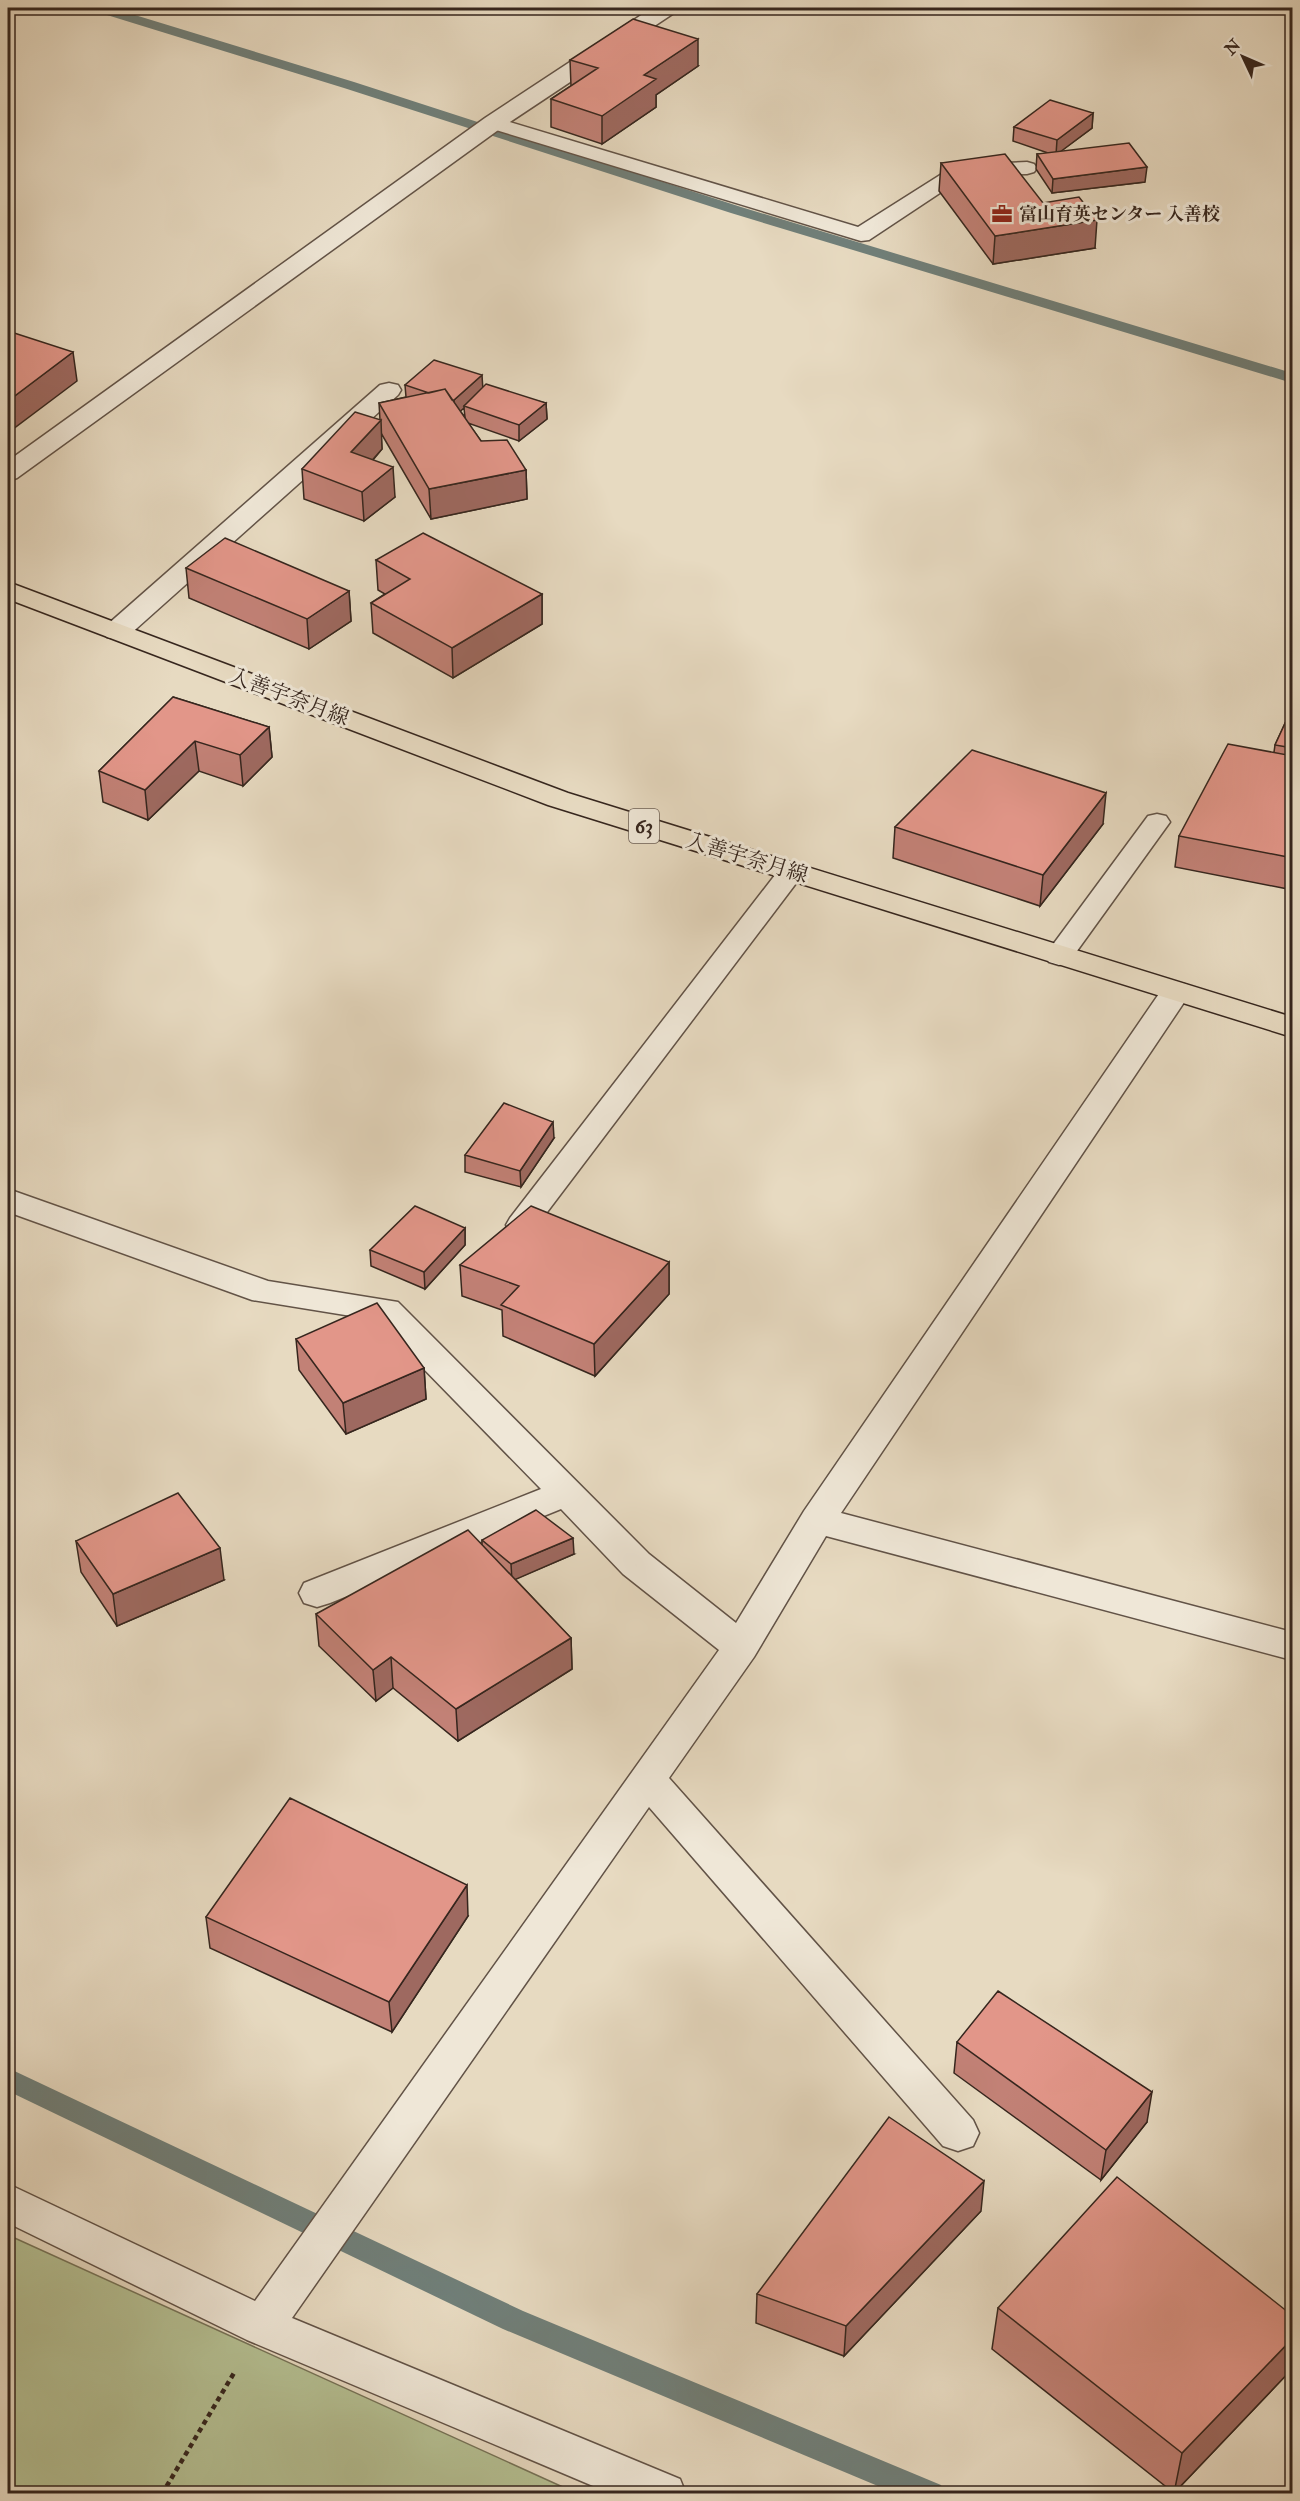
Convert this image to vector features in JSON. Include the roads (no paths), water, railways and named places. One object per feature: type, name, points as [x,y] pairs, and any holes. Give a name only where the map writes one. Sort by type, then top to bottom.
[{"type":"main road","name":"入善宇奈月線","points":[[8,590],[558,799],[1293,1027]]},
{"type":"street","points":[[8,473],[493,123],[666,8]]},
{"type":"street","points":[[117,631],[388,390]]},
{"type":"street","points":[[262,2326],[741,1647],[817,1520],[1176,992]]},
{"type":"street","points":[[8,1200],[264,1292],[386,1310],[636,1564],[741,1647]]},
{"type":"street","points":[[317,1593],[566,1493]]},
{"type":"street","points":[[817,1520],[1293,1646]]},
{"type":"street","points":[[647,1779],[958,2133]]},
{"type":"street","points":[[8,2203],[262,2326],[664,2493]]},
{"type":"lane","points":[[493,123],[861,235],[946,178],[963,170],[1027,168]]},
{"type":"lane","points":[[1059,956],[1157,822]]},
{"type":"lane","points":[[520,1225],[791,872]]},
{"type":"waterway","points":[[99,8],[349,85],[736,210],[1292,378]]},
{"type":"waterway","points":[[8,2079],[513,2320],[931,2494]]},
{"type":"place","name":"富山育英センター 入善校","points":[[1002,214]]}]
